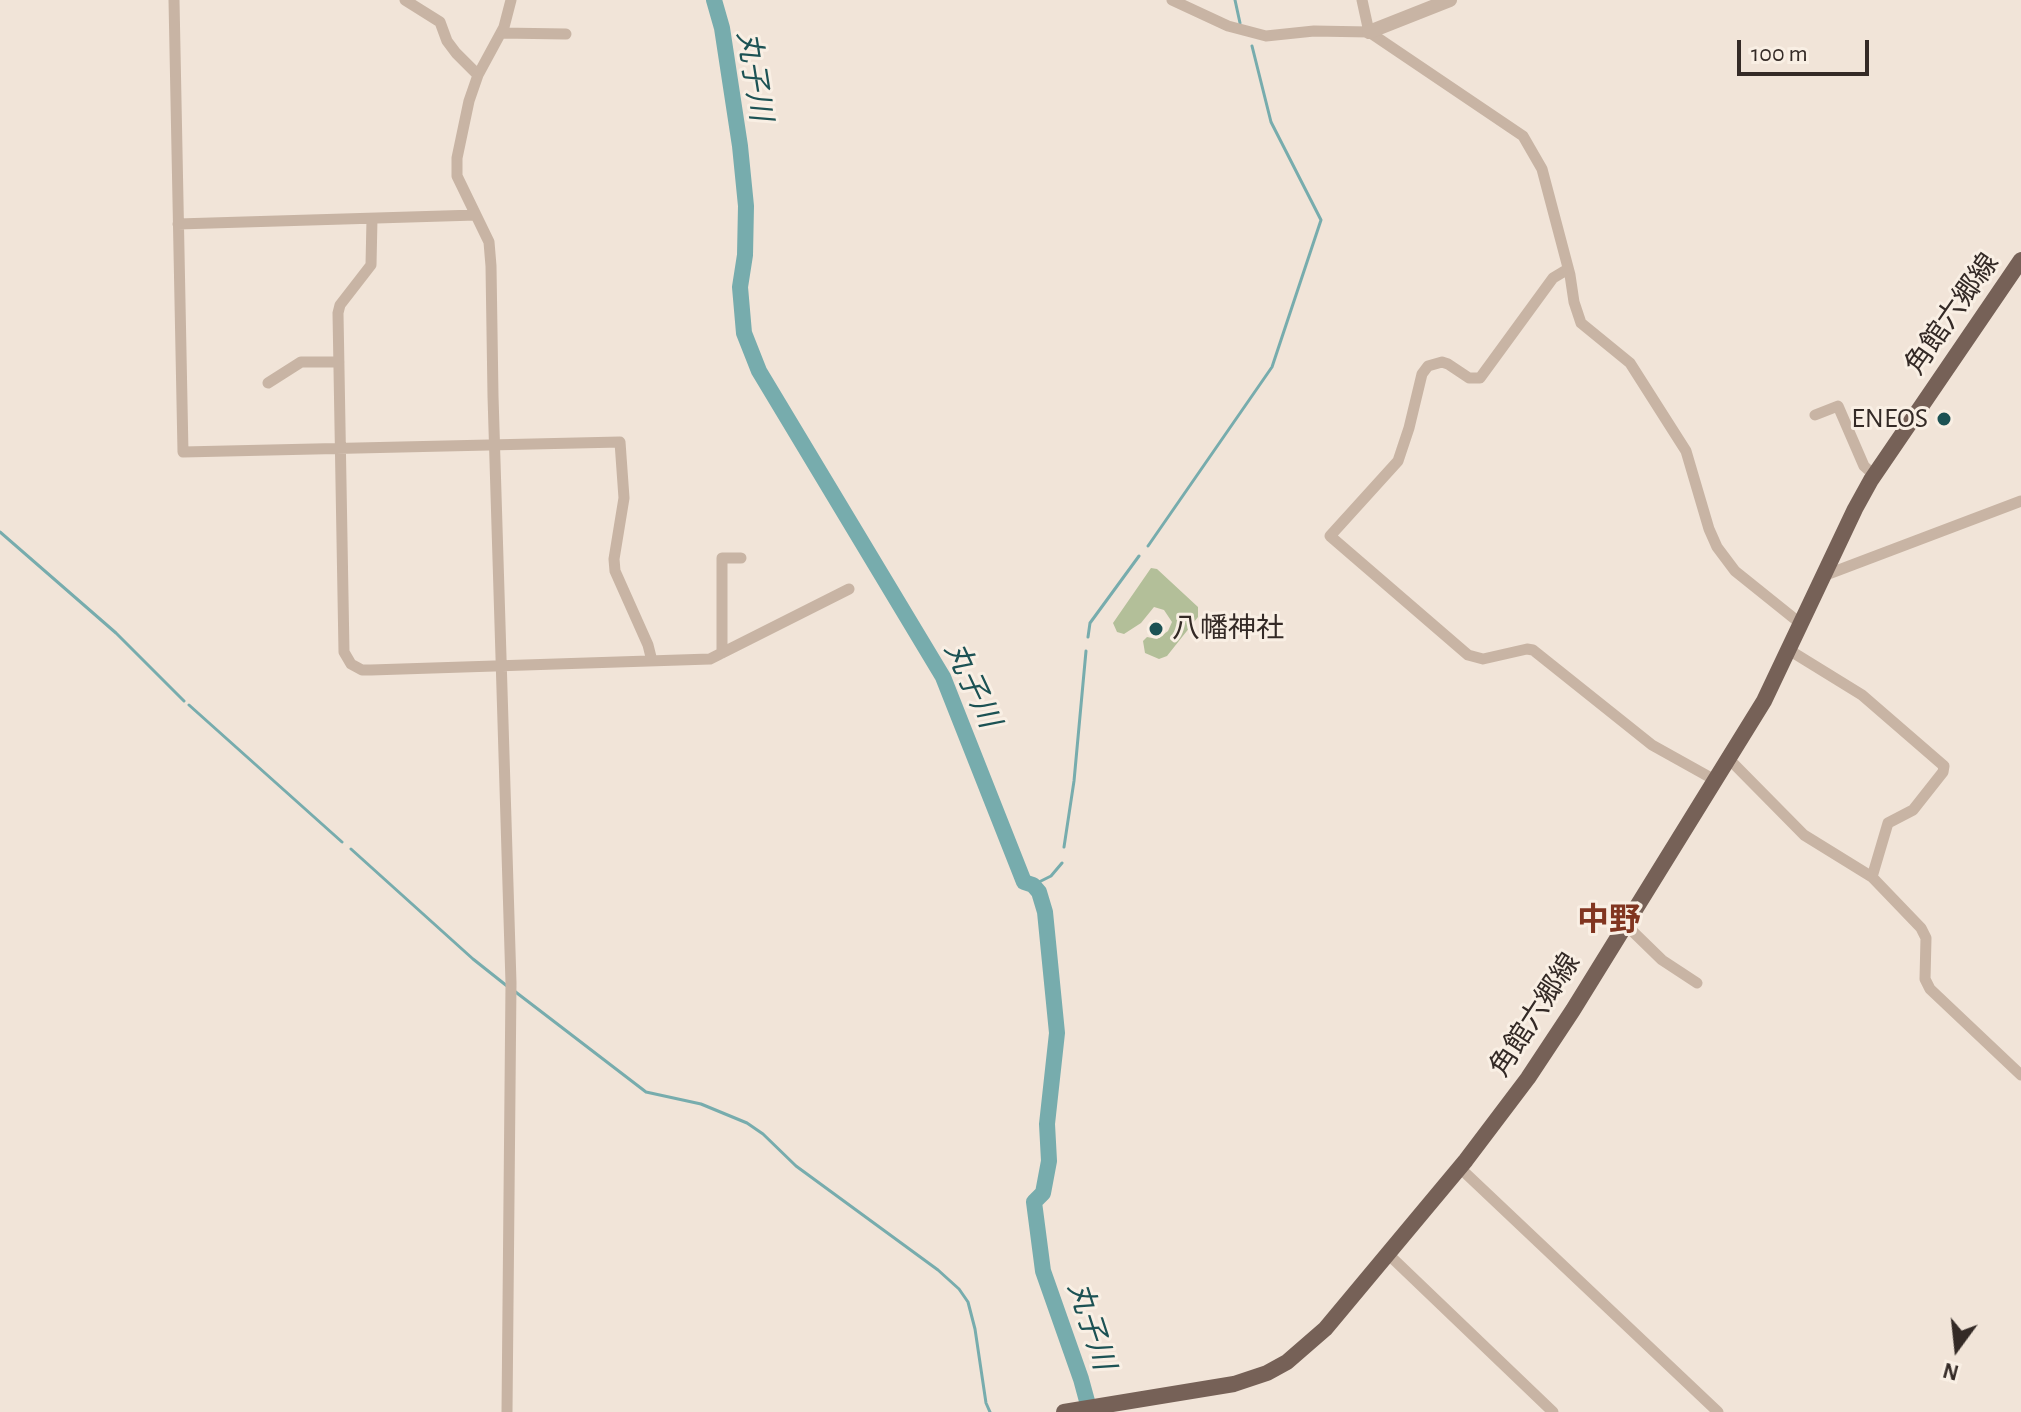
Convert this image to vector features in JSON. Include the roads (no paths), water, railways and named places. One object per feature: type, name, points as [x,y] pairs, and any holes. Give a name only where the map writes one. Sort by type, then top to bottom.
[{"type":"main road","name":"角館六郷線","points":[[1064,1412],[1128,1407],[1234,1384],[1267,1373],[1287,1362],[1313,1342],[1460,1168],[1528,1078],[1764,701],[1874,475],[2021,260]]},
{"type":"street","points":[[174,0],[183,452],[620,442],[624,498],[614,559],[623,593],[648,645],[652,661]]},
{"type":"street","points":[[507,1412],[511,983],[491,266],[489,242],[457,176],[457,158],[469,101],[478,75],[501,33],[511,0]]},
{"type":"street","points":[[1172,0],[1228,26],[1266,36],[1314,31],[1369,32],[1450,0]]},
{"type":"street","points":[[1362,0],[1369,32],[1523,136],[1542,169],[1581,323],[1630,363],[1686,451],[1717,547],[1735,571],[1801,624]]},
{"type":"street","points":[[409,1],[440,22],[447,41],[478,75]]},
{"type":"street","points":[[501,33],[566,34]]},
{"type":"street","points":[[178,224],[476,215]]},
{"type":"street","points":[[372,219],[371,265],[340,305],[340,449],[347,659],[362,670],[710,659],[849,589]]},
{"type":"street","points":[[1568,269],[1553,278],[1480,378],[1469,378],[1442,362],[1428,366],[1422,374],[1398,461],[1330,536],[1468,655],[1483,659],[1533,650],[1652,745],[1713,779]]},
{"type":"street","points":[[268,383],[301,362],[339,362]]},
{"type":"street","points":[[1815,415],[1838,406],[1864,466],[1874,475]]},
{"type":"street","points":[[1823,576],[2021,501]]},
{"type":"street","points":[[722,653],[722,558],[741,558]]},
{"type":"street","points":[[1789,650],[1862,695],[1944,766],[1943,772],[1913,810],[1888,823],[1872,877]]},
{"type":"street","points":[[1727,757],[1804,835],[1872,877],[1921,928],[1926,938],[1925,979],[1930,989],[2021,1075]]},
{"type":"street","points":[[1624,923],[1662,960],[1697,983]]},
{"type":"street","points":[[1460,1168],[1718,1412]]},
{"type":"street","points":[[1388,1254],[1553,1412]]},
{"type":"waterway","name":"丸子川","points":[[714,0],[722,28],[746,206],[745,255],[740,287],[744,333],[759,371],[943,677],[1024,882],[1033,885],[1039,892],[1045,912],[1057,1033],[1047,1124],[1049,1161],[1043,1193],[1034,1202],[1043,1271],[1090,1412]]},
{"type":"waterway","points":[[1235,0],[1240,23]]},
{"type":"waterway","points":[[1148,546],[1272,367],[1321,220],[1271,122],[1252,46]]},
{"type":"waterway","points":[[0,532],[116,633],[184,701]]},
{"type":"waterway","points":[[1088,637],[1090,623],[1139,556]]},
{"type":"waterway","points":[[1064,847],[1074,781],[1086,651]]},
{"type":"waterway","points":[[189,705],[342,842]]},
{"type":"waterway","points":[[351,849],[507,986]]},
{"type":"waterway","points":[[1033,885],[1051,876],[1062,863]]},
{"type":"waterway","points":[[513,990],[646,1092],[701,1104],[747,1123],[796,1166],[938,1270],[968,1302],[990,1412]]},
{"type":"place","name":"ENEOS","points":[[1944,419]]},
{"type":"place","name":"八幡神社","points":[[1156,629]]},
{"type":"district","name":"中野","points":[[1609,920]]}]
